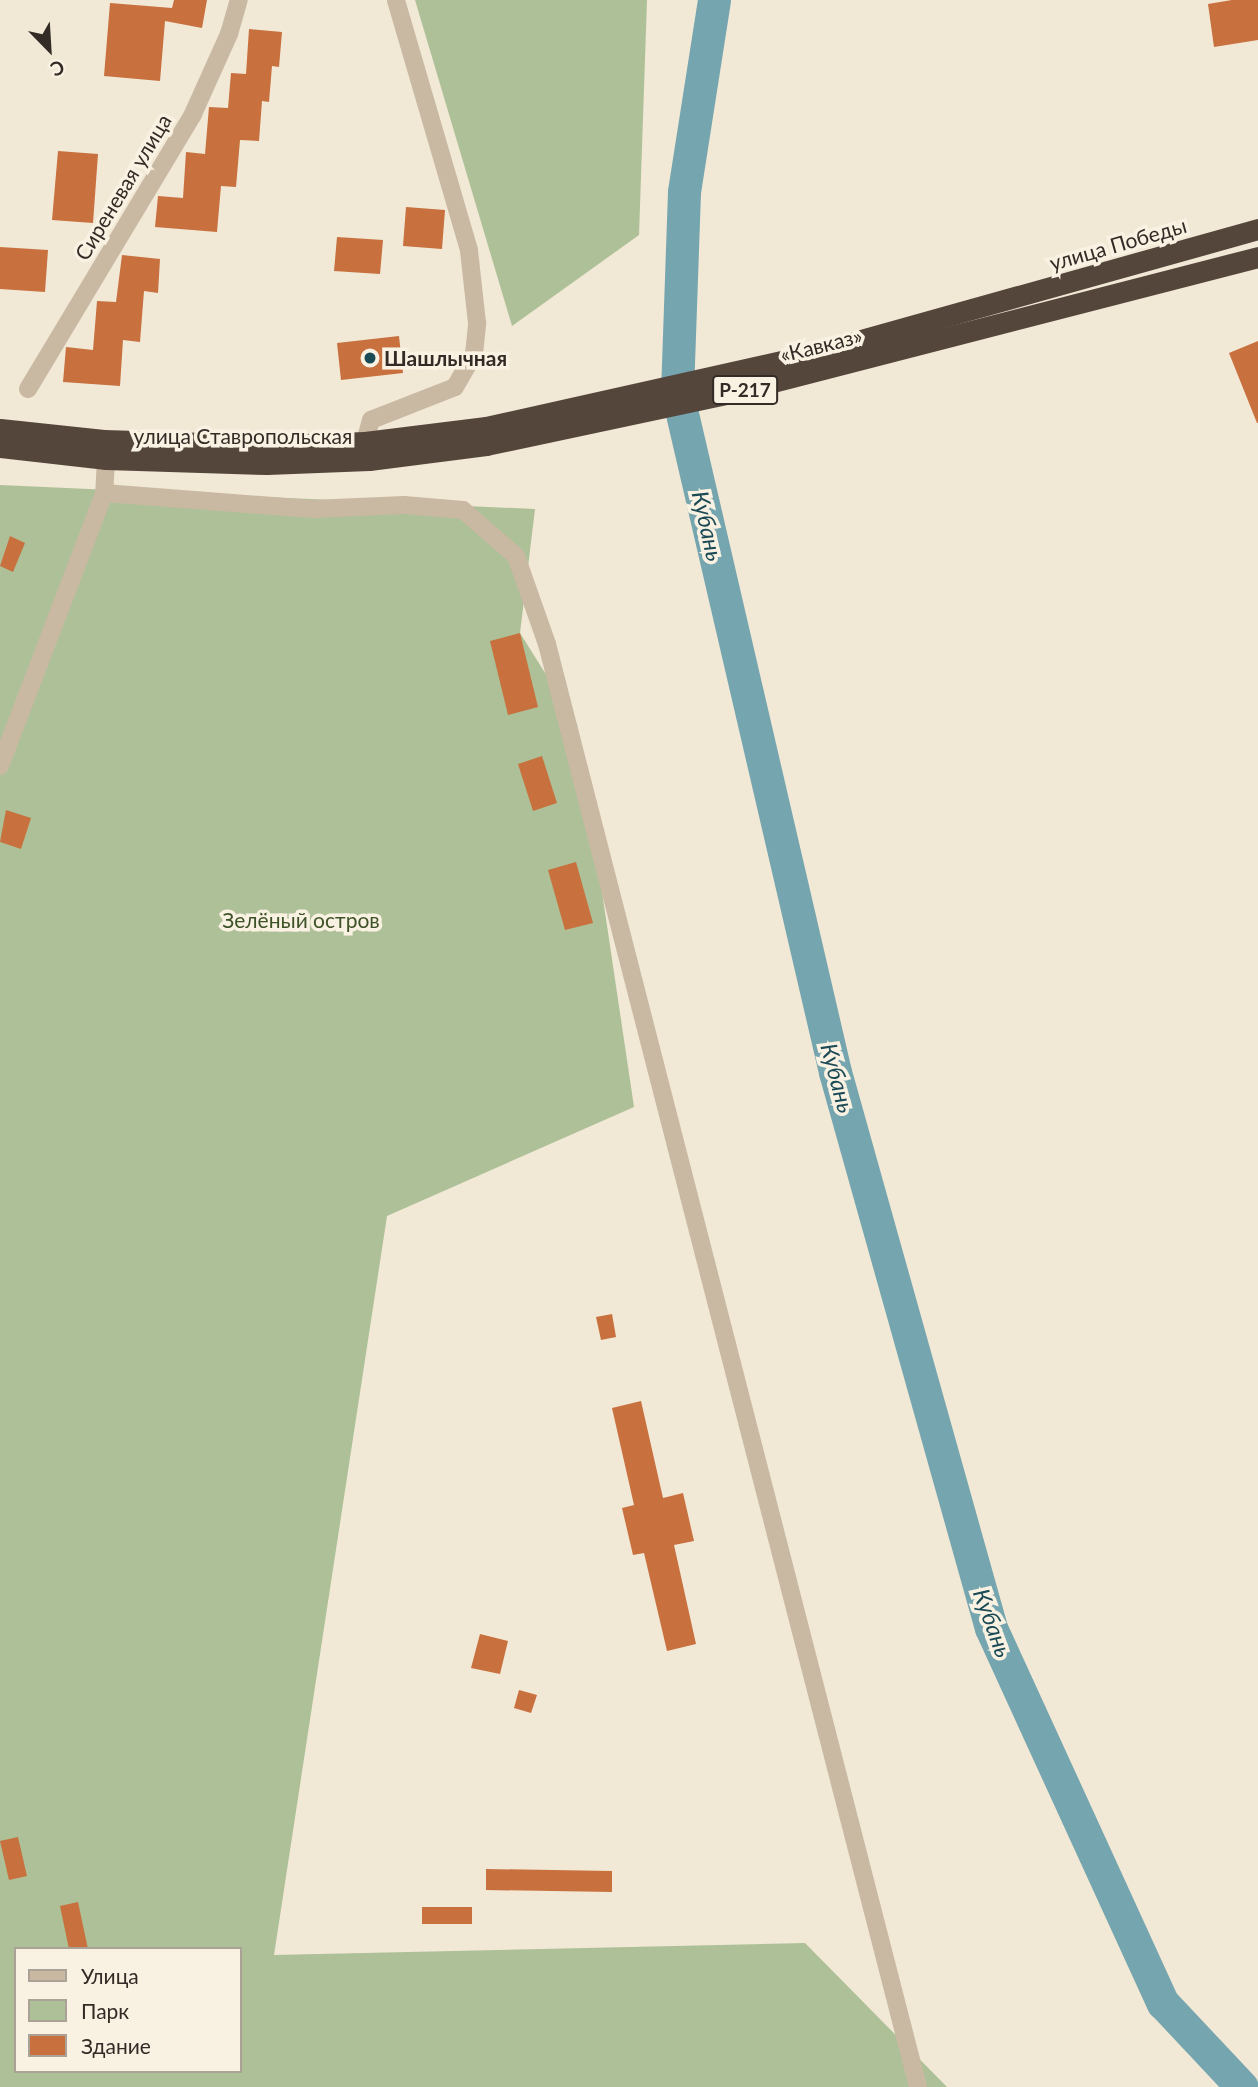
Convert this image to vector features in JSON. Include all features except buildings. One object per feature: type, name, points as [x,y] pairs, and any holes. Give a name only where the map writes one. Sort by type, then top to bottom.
[{"type":"highway","name":"улица Победы","points":[[990,305],[1258,229]]},
{"type":"highway","name":"«Кавказ»","points":[[486,436],[730,394],[1258,257]]},
{"type":"highway","name":"«Кавказ»","points":[[486,436],[990,305]]},
{"type":"highway","name":"улица Ставропольская","points":[[0,429],[194,445],[365,442],[486,436]]},
{"type":"highway","name":"улица Ставропольская","points":[[0,447],[106,459],[267,464],[369,460],[486,436]]},
{"type":"street","name":"Сиреневая улица","points":[[28,389],[193,114],[229,34],[239,0]]},
{"type":"street","points":[[365,442],[371,420],[455,387],[474,354],[477,323],[469,250],[396,0]]},
{"type":"street","points":[[0,766],[104,493],[106,459]]},
{"type":"street","points":[[104,493],[312,509],[404,505],[463,510],[516,556],[547,644],[918,2087]]},
{"type":"green space","points":[[415,0],[647,0],[639,235],[512,326]]},
{"type":"green space","name":"Зелёный остров","points":[[0,485],[535,509],[520,633],[577,724],[634,1107],[387,1216],[274,1955],[805,1943],[947,2087],[0,2087]]},
{"type":"waterway","name":"Кубань","points":[[714,0],[684,192],[677,392],[835,1072],[991,1628],[1163,2003],[1242,2087]]},
{"type":"place","name":"Шашлычная","points":[[370,358]]}]
